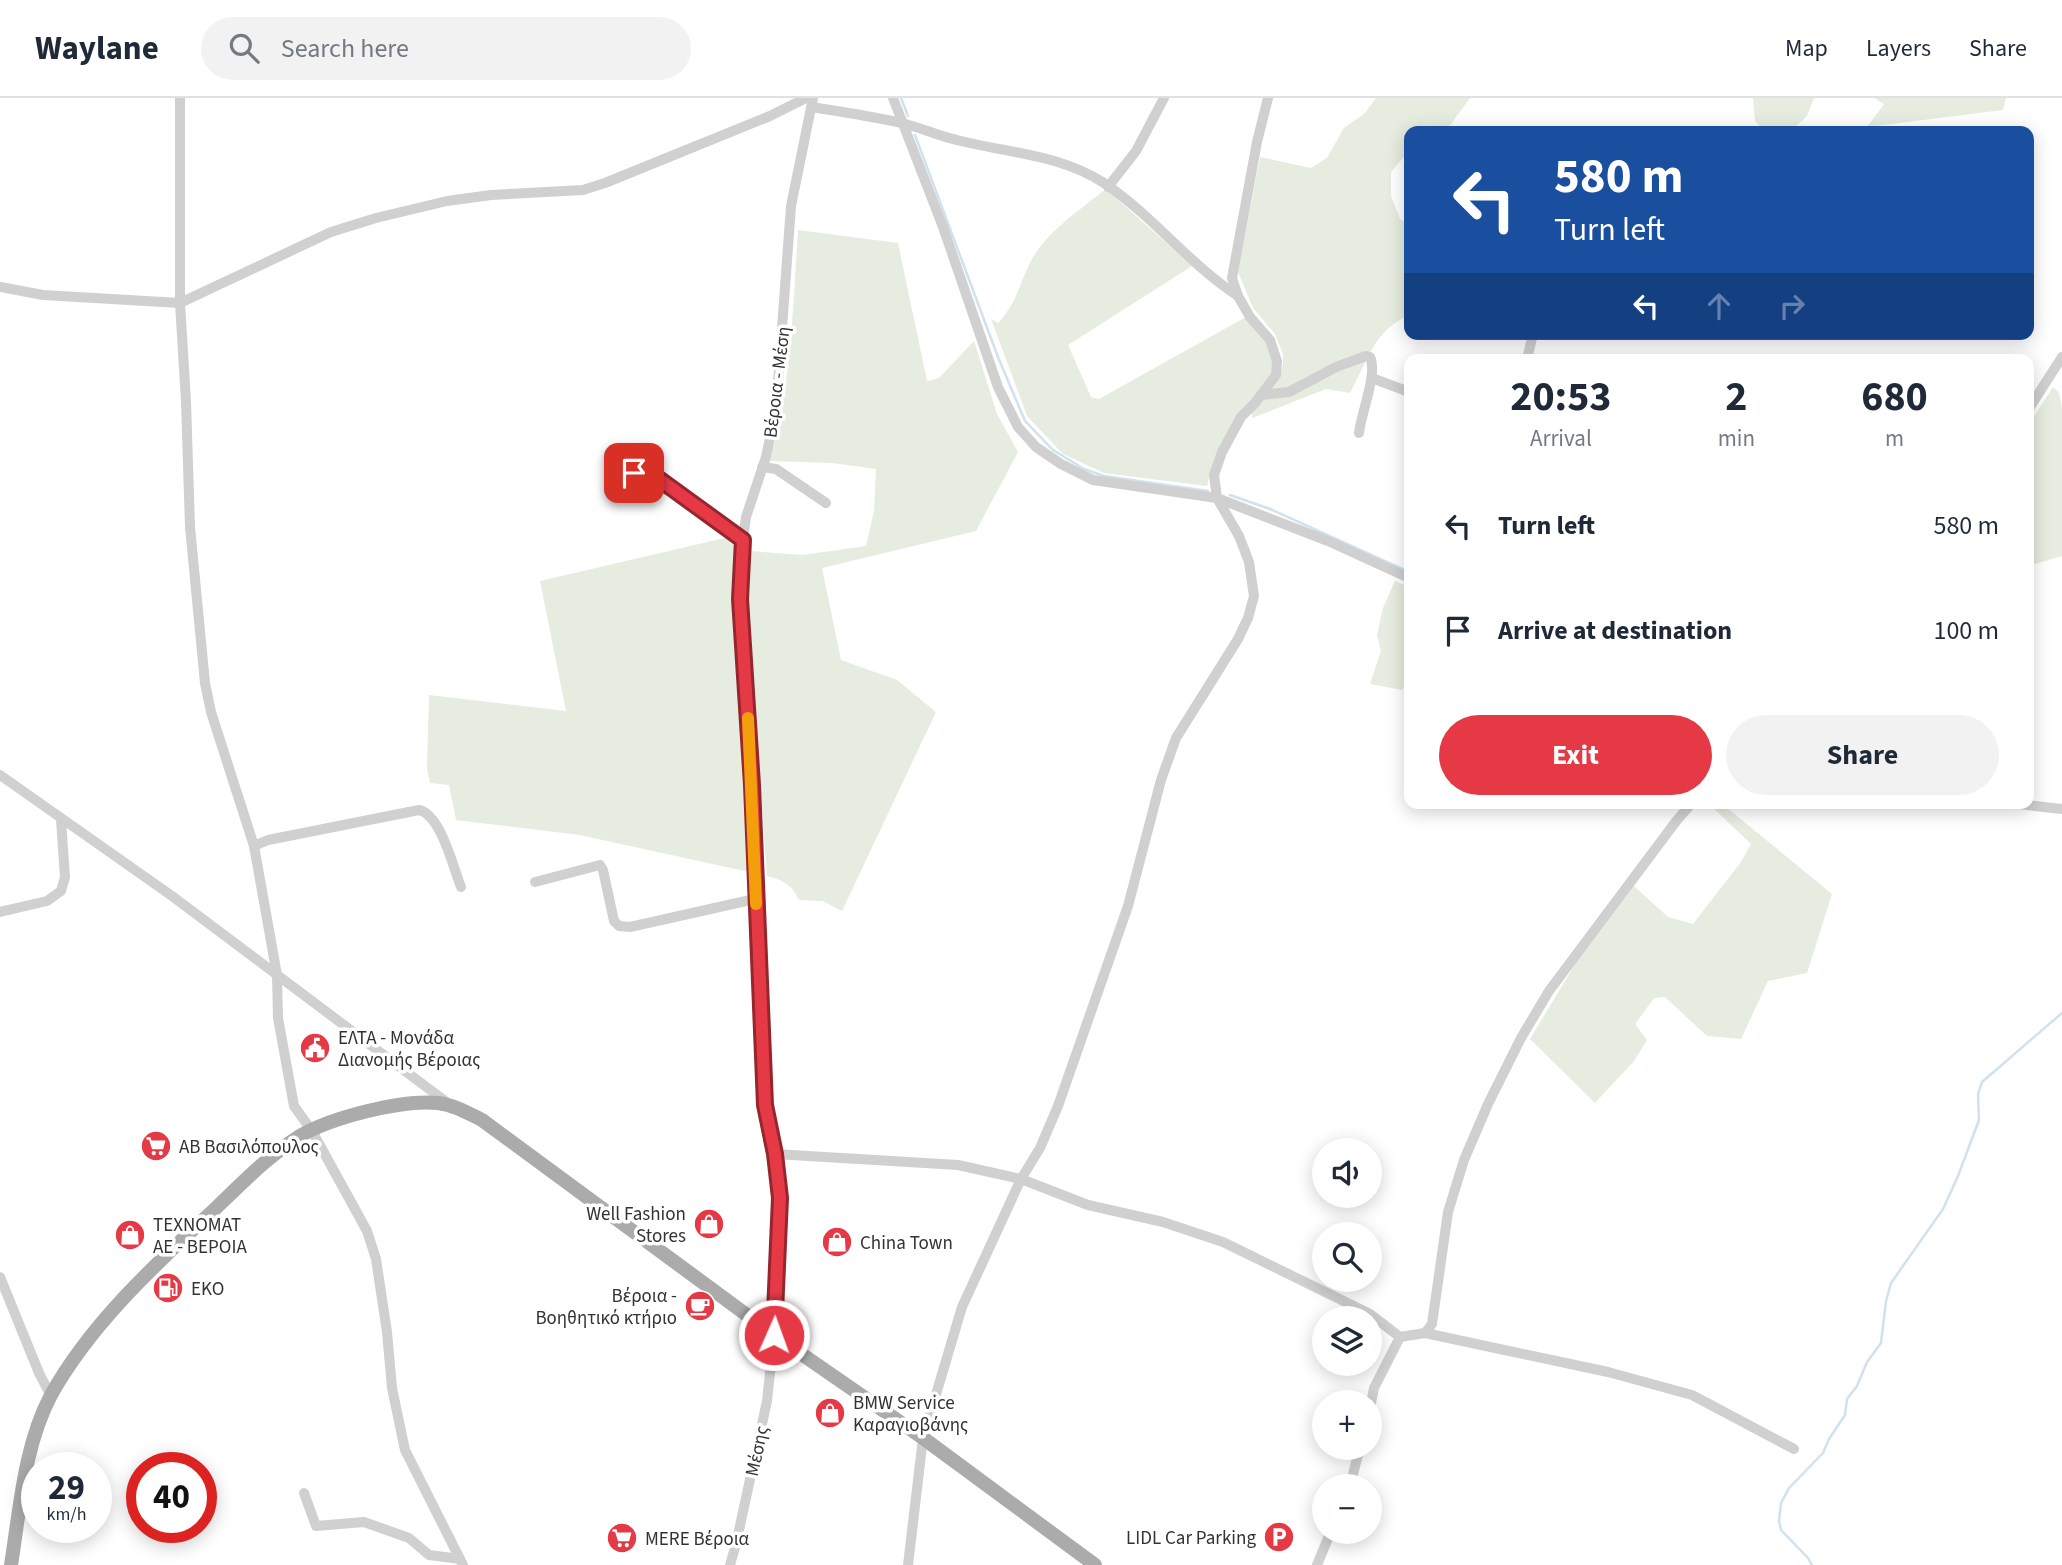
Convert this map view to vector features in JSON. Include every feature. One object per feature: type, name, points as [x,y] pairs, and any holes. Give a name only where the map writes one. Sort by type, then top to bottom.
[{"type":"main road","points":[[11,1565],[30,1455],[51,1396],[96,1331],[146,1275],[261,1166],[301,1136],[349,1116],[378,1109],[427,1103],[451,1106],[482,1120],[774,1335],[923,1438],[1095,1565]]},
{"type":"street","points":[[180,98],[180,303],[190,527],[205,683],[211,712],[254,846],[277,975],[278,1018],[294,1105],[312,1131],[367,1231],[376,1259],[392,1388],[405,1450],[461,1562]]},
{"type":"street","points":[[893,98],[943,227],[998,387],[1018,427],[1036,447],[1061,464],[1093,480],[1216,498],[1328,541],[1404,576]]},
{"type":"street","points":[[1108,187],[1136,151],[1164,98]]},
{"type":"street","points":[[908,1565],[923,1438],[962,1307],[1021,1179],[1050,1128],[1128,906],[1167,759],[1185,722],[1238,639],[1254,596],[1249,562],[1239,536],[1216,498],[1214,475],[1222,452],[1241,418],[1276,375],[1277,361],[1270,340],[1250,317],[1232,278],[1268,98]]},
{"type":"street","points":[[0,287],[43,295],[180,303],[331,232],[447,201],[491,195],[583,190],[810,101],[903,123],[957,141],[1047,157],[1108,187],[1133,205],[1217,282],[1238,296]]},
{"type":"street","name":"Βέροια - Μέση","points":[[774,1335],[780,1198],[765,1105],[752,785],[740,599],[746,517],[776,409],[792,195],[810,101]]},
{"type":"street","points":[[1261,395],[1289,392],[1336,367],[1366,356],[1372,360],[1372,378],[1359,433]]},
{"type":"street","points":[[2034,401],[2062,358]]},
{"type":"street","points":[[1372,378],[1404,390]]},
{"type":"street","points":[[762,467],[776,469],[826,503]]},
{"type":"street","points":[[634,473],[642,470],[659,479],[743,540]]},
{"type":"street","points":[[0,775],[172,896],[451,1106]]},
{"type":"street","points":[[2034,806],[2062,809]]},
{"type":"street","points":[[1425,1333],[1432,1324],[1448,1212],[1464,1160],[1510,1060],[1549,991],[1687,809]]},
{"type":"street","points":[[254,846],[268,840],[419,810],[433,819],[461,887]]},
{"type":"street","points":[[0,912],[47,901],[61,891],[65,877],[61,820]]},
{"type":"street","points":[[535,882],[600,865],[614,921],[619,926],[630,927],[755,899]]},
{"type":"street","points":[[775,1154],[958,1165],[1021,1179],[1088,1205],[1163,1222],[1223,1242],[1370,1314],[1400,1337],[1425,1333],[1608,1372],[1675,1390],[1692,1395],[1794,1449]]},
{"type":"street","points":[[0,1277],[51,1396]]},
{"type":"street","name":"Μέσης","points":[[730,1565],[767,1401],[774,1335]]},
{"type":"street","points":[[1374,1390],[1400,1337]]},
{"type":"street","points":[[304,1493],[316,1526],[364,1522],[409,1538],[429,1555],[461,1562]]},
{"type":"street","points":[[1317,1565],[1326,1544]]},
{"type":"shaded area","points":[[1376,98],[1470,98],[1450,126],[1404,126],[1404,157],[1391,172],[1391,196],[1400,219],[1404,222],[1404,318],[1379,338],[1350,393],[1326,389],[1252,418],[1252,412],[1279,379],[1283,363],[1283,354],[1275,334],[1253,308],[1238,272],[1260,157],[1311,168],[1327,158],[1344,128],[1365,113]]},
{"type":"shaded area","points":[[1753,98],[1814,98],[1807,116],[1796,126],[1760,126],[1755,121]]},
{"type":"shaded area","points":[[1874,98],[2006,98],[2003,110],[1868,126],[1884,104]]},
{"type":"shaded area","points":[[1106,189],[1192,266],[1068,345],[1091,397],[1099,399],[1246,317],[1269,349],[1273,373],[1210,474],[1207,486],[1104,473],[1063,454],[1027,416],[991,319],[998,323],[1005,314],[1044,242]]},
{"type":"shaded area","points":[[798,230],[898,243],[927,381],[939,378],[974,341],[997,414],[1018,452],[976,531],[822,568],[841,660],[897,680],[936,712],[842,911],[823,901],[799,900],[786,884],[767,876],[748,616],[750,551],[803,555],[866,546],[874,511],[876,469],[833,463],[770,461],[787,375]]},
{"type":"shaded area","points":[[2053,387],[2059,393],[2062,407],[2062,556],[2034,564],[2034,417]]},
{"type":"shaded area","points":[[729,537],[736,543],[735,609],[749,872],[580,835],[456,820],[449,785],[430,783],[427,769],[429,695],[566,711],[540,581]]},
{"type":"shaded area","points":[[1395,581],[1404,585],[1402,690],[1370,684],[1381,651],[1377,635],[1383,608]]},
{"type":"shaded area","points":[[1714,809],[1728,809],[1832,894],[1807,973],[1768,981],[1741,1039],[1707,1036],[1665,997],[1654,998],[1635,1024],[1647,1040],[1634,1061],[1595,1103],[1530,1039],[1574,966],[1634,886],[1668,917],[1693,924],[1741,862],[1751,844]]},
{"type":"waterway","points":[[901,98],[908,116]]},
{"type":"waterway","points":[[915,135],[998,357],[1025,421],[1053,450],[1084,469],[1104,476],[1208,491]]},
{"type":"waterway","points":[[1230,495],[1270,509],[1404,570]]},
{"type":"waterway","points":[[1812,1565],[1781,1530],[1781,1503],[1789,1488],[1823,1453],[1845,1415],[1847,1399],[1857,1386],[1867,1362],[1881,1343],[1891,1283],[1943,1209],[1958,1176],[1979,1120],[1978,1094],[1982,1082],[2062,1013]]},
{"type":"slow traffic","points":[[748,718],[756,904]]},
{"type":"place","name":"ΕΛΤΑ - Μονάδα Διανομής Βέροιας","points":[[315,1048]]},
{"type":"place","name":"ΑΒ Βασιλόπουλος","points":[[156,1146]]},
{"type":"place","name":"Well Fashion Stores","points":[[709,1224]]},
{"type":"place","name":"ΤΕΧΝΟΜΑΤ ΑΕ - ΒΕΡΟΙΑ","points":[[130,1235]]},
{"type":"place","name":"China Town","points":[[837,1242]]},
{"type":"place","name":"EKO","points":[[168,1288]]},
{"type":"place","name":"Βέροια - Βοηθητικό κτήριο","points":[[700,1306]]},
{"type":"place","name":"BMW Service Καραγιοβάνης","points":[[830,1413]]},
{"type":"place","name":"LIDL Car Parking","points":[[1279,1537]]},
{"type":"place","name":"MERE Βέροια","points":[[622,1538]]},
{"type":"route","points":[[634,473],[642,470],[659,479],[743,540],[740,599],[752,785],[765,1105],[780,1198],[774,1335]]}]
